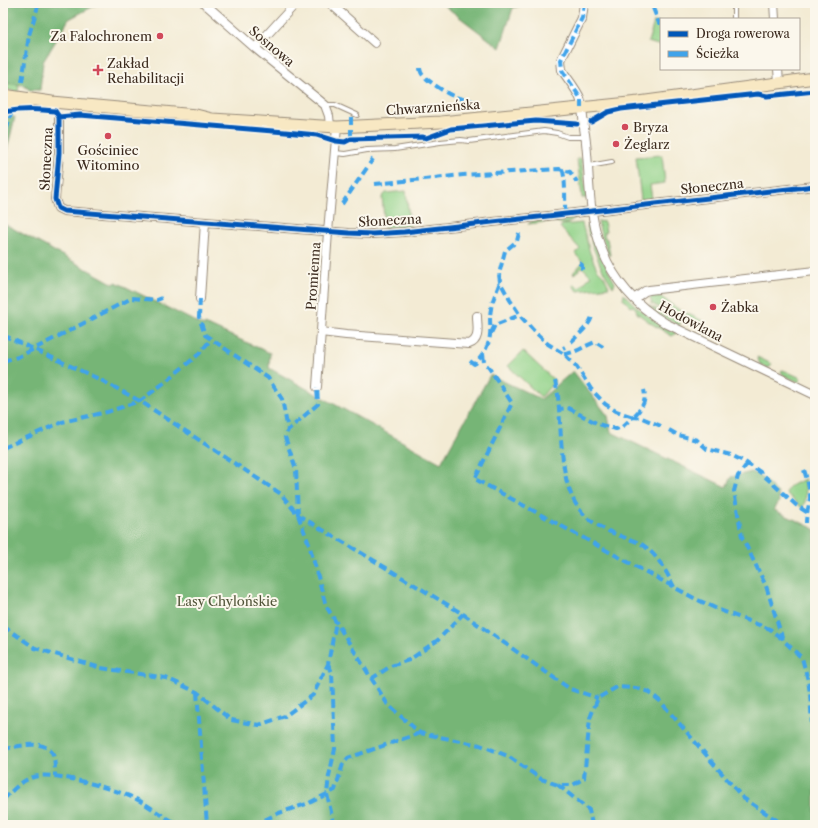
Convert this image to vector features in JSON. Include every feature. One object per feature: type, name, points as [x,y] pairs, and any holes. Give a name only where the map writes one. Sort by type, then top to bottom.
[{"type":"main road","name":"Chwarznieńska","points":[[3,95],[52,102],[181,113],[212,119],[333,126],[441,122],[723,92],[779,82],[815,78]]},
{"type":"main road","name":"Chwarznieńska","points":[[3,104],[19,105],[52,102]]},
{"type":"street","name":"Sosnowa","points":[[204,3],[255,48],[325,105]]},
{"type":"street","points":[[255,48],[296,3]]},
{"type":"street","points":[[330,3],[375,43]]},
{"type":"street","name":"Hodowlana","points":[[584,3],[582,18],[561,60],[562,70],[580,98],[589,166],[592,210],[597,237],[607,261],[621,284],[634,299],[653,316],[670,326],[815,395]]},
{"type":"street","points":[[774,3],[775,18]]},
{"type":"street","points":[[778,70],[779,82]]},
{"type":"street","points":[[325,105],[333,126]]},
{"type":"street","name":"Słoneczna","points":[[59,117],[59,153],[55,200],[58,208],[64,211],[328,232],[372,234],[394,233],[815,186]]},
{"type":"street","name":"Promienna","points":[[317,387],[335,153],[333,126]]},
{"type":"street","points":[[200,299],[204,222]]},
{"type":"street","points":[[634,299],[645,291],[649,290],[815,271]]},
{"type":"street","points":[[321,332],[469,344],[472,343],[478,332],[476,316]]},
{"type":"lane","points":[[734,3],[734,18]]},
{"type":"lane","name":"Sosnowa","points":[[325,105],[335,105],[357,115]]},
{"type":"lane","points":[[335,153],[346,154],[367,150],[395,149],[440,142],[461,140],[468,141],[544,131],[557,133],[568,137],[585,137]]},
{"type":"lane","points":[[589,166],[612,162]]},
{"type":"green space","points":[[3,3],[100,3],[69,19],[43,62],[40,90],[30,90],[23,85],[3,83]]},
{"type":"green space","points":[[441,3],[529,3],[513,8],[500,48]]},
{"type":"green space","points":[[654,22],[660,24],[660,46],[648,42]]},
{"type":"green space","points":[[3,83],[19,84],[18,92],[3,89]]},
{"type":"green space","points":[[15,117],[3,165],[3,118]]},
{"type":"green space","points":[[662,155],[665,183],[650,185],[652,199],[641,200],[636,157]]},
{"type":"green space","points":[[581,158],[587,198],[582,198],[577,159]]},
{"type":"green space","points":[[406,191],[410,226],[385,228],[382,197],[386,193]]},
{"type":"green space","points":[[576,215],[576,217],[568,223],[562,224],[553,221],[528,224],[532,221]]},
{"type":"green space","points":[[598,221],[604,222],[606,232],[604,233],[605,238],[607,239],[609,256],[601,235]]},
{"type":"green space","name":"Lasy Chylońskie","points":[[3,223],[114,284],[116,282],[204,326],[205,324],[270,353],[269,368],[441,463],[490,375],[541,399],[573,371],[608,416],[611,432],[726,487],[731,477],[752,472],[760,476],[778,493],[779,502],[774,510],[815,529],[815,825],[3,825]]},
{"type":"green space","points":[[582,223],[590,253],[597,269],[604,276],[609,287],[578,291],[574,287],[574,283],[579,288],[591,276],[582,267],[574,274],[573,273],[583,262],[575,254],[580,249],[560,227],[562,225]]},
{"type":"green space","points":[[589,223],[599,253],[615,283],[613,287],[601,267],[591,242],[591,236],[589,236],[587,226]]},
{"type":"green space","points":[[624,294],[648,316],[676,333],[672,336],[637,313],[633,306],[631,307],[623,299]]},
{"type":"green space","points":[[657,294],[678,309],[703,321],[702,328],[652,304],[650,297]]},
{"type":"green space","points":[[649,306],[663,312],[663,315],[680,320],[679,326],[662,316]]},
{"type":"green space","points":[[523,351],[555,381],[541,397],[508,366]]},
{"type":"green space","points":[[757,357],[772,364],[767,368],[760,364]]},
{"type":"green space","points":[[783,370],[801,378],[799,382],[783,375],[781,371]]},
{"type":"green space","points":[[805,479],[806,498],[802,508],[786,493],[790,486]]},
{"type":"marked path","points":[[22,82],[29,35],[39,3]]},
{"type":"marked path","points":[[581,108],[581,99],[562,70],[561,60],[582,18],[584,3]]},
{"type":"marked path","points":[[653,8],[660,23]]},
{"type":"marked path","points":[[420,68],[424,77],[446,92],[456,97],[478,103]]},
{"type":"marked path","points":[[3,141],[12,111]]},
{"type":"marked path","points":[[351,117],[351,139]]},
{"type":"marked path","points":[[342,204],[373,159]]},
{"type":"marked path","points":[[375,184],[463,175],[559,169],[570,172],[577,182]]},
{"type":"marked path","points":[[562,169],[565,184],[565,213]]},
{"type":"marked path","points":[[519,233],[517,241],[505,251],[499,274],[500,282],[522,318],[548,344],[564,354],[577,367],[591,389],[605,404],[616,411],[633,417],[643,405],[645,398],[644,390]]},
{"type":"marked path","points":[[579,263],[582,265],[582,272]]},
{"type":"marked path","points":[[470,361],[474,364],[476,363],[487,347],[490,335],[490,316],[493,299],[500,282]]},
{"type":"marked path","points":[[3,361],[18,357],[132,298],[157,300],[162,298]]},
{"type":"marked path","points":[[200,299],[199,317],[205,335],[268,378],[282,399],[288,430]]},
{"type":"marked path","points":[[571,342],[581,333],[592,318],[592,314]]},
{"type":"marked path","points":[[491,333],[495,325],[520,315]]},
{"type":"marked path","points":[[3,335],[99,379],[140,401],[281,494],[298,515],[309,544],[326,606],[388,705],[420,733],[480,745],[508,756],[541,779],[558,785],[573,785],[584,778],[590,718],[598,698],[617,687],[636,688],[649,692],[660,701],[743,798],[784,825]]},
{"type":"marked path","points":[[3,448],[62,422],[107,412],[140,401],[199,354],[211,339]]},
{"type":"marked path","points":[[564,354],[576,351],[595,342],[603,347]]},
{"type":"marked path","points":[[483,354],[484,362],[512,403],[475,479],[694,598],[717,609],[770,629],[783,640]]},
{"type":"marked path","points":[[555,381],[559,409]]},
{"type":"marked path","points":[[298,515],[296,469],[285,437],[288,430],[318,404],[317,387]]},
{"type":"marked path","points":[[661,426],[642,418],[633,417],[622,427],[616,429],[598,424],[568,408],[559,409],[563,462],[565,475],[573,500],[580,510],[598,526],[643,545],[648,549],[661,564],[674,587]]},
{"type":"marked path","points":[[669,430],[678,435],[697,440],[707,449],[731,455],[745,462],[760,472],[796,505],[808,513]]},
{"type":"marked path","points":[[747,464],[738,476],[734,491],[742,537],[766,586],[783,640],[802,658],[810,693],[815,774]]},
{"type":"marked path","points":[[804,470],[810,498],[806,523]]},
{"type":"marked path","points":[[298,515],[463,614],[570,689],[598,698]]},
{"type":"marked path","points":[[371,679],[391,666],[409,660],[438,640],[463,614]]},
{"type":"marked path","points":[[3,626],[35,648],[101,668],[166,678],[197,692],[231,720],[259,725],[285,716],[313,695],[328,664],[336,622]]},
{"type":"marked path","points":[[328,664],[332,672],[335,749],[327,794],[334,825]]},
{"type":"marked path","points":[[197,692],[207,825]]},
{"type":"marked path","points":[[254,825],[279,813],[309,803],[335,790],[343,764],[348,758],[420,733]]},
{"type":"marked path","points":[[3,749],[23,745],[37,745],[49,749],[53,754],[55,762],[55,776]]},
{"type":"marked path","points":[[3,800],[28,779],[38,776],[60,777],[90,783],[131,797],[140,801],[171,821],[174,825]]},
{"type":"marked path","points":[[558,785],[589,810],[592,825]]},
{"type":"cycle path","points":[[591,122],[608,112],[621,109],[758,94],[767,96],[815,91]]},
{"type":"cycle path","points":[[3,112],[49,110],[55,111],[59,117]]},
{"type":"cycle path","points":[[59,117],[80,115],[285,132],[317,135],[336,141],[345,142],[351,139],[426,138],[451,129],[536,121],[577,124]]},
{"type":"cycle path","points":[[59,117],[59,153],[55,199],[58,208],[64,211],[372,234],[404,232],[815,186]]},
{"type":"place","name":"Za Falochronem","points":[[160,36]]},
{"type":"place","name":"Zakład Rehabilitacji","points":[[98,70]]},
{"type":"place","name":"Bryza","points":[[625,127]]},
{"type":"place","name":"Gościniec Witomino","points":[[108,136]]},
{"type":"place","name":"Żeglarz","points":[[616,144]]},
{"type":"place","name":"Żabka","points":[[713,307]]}]
